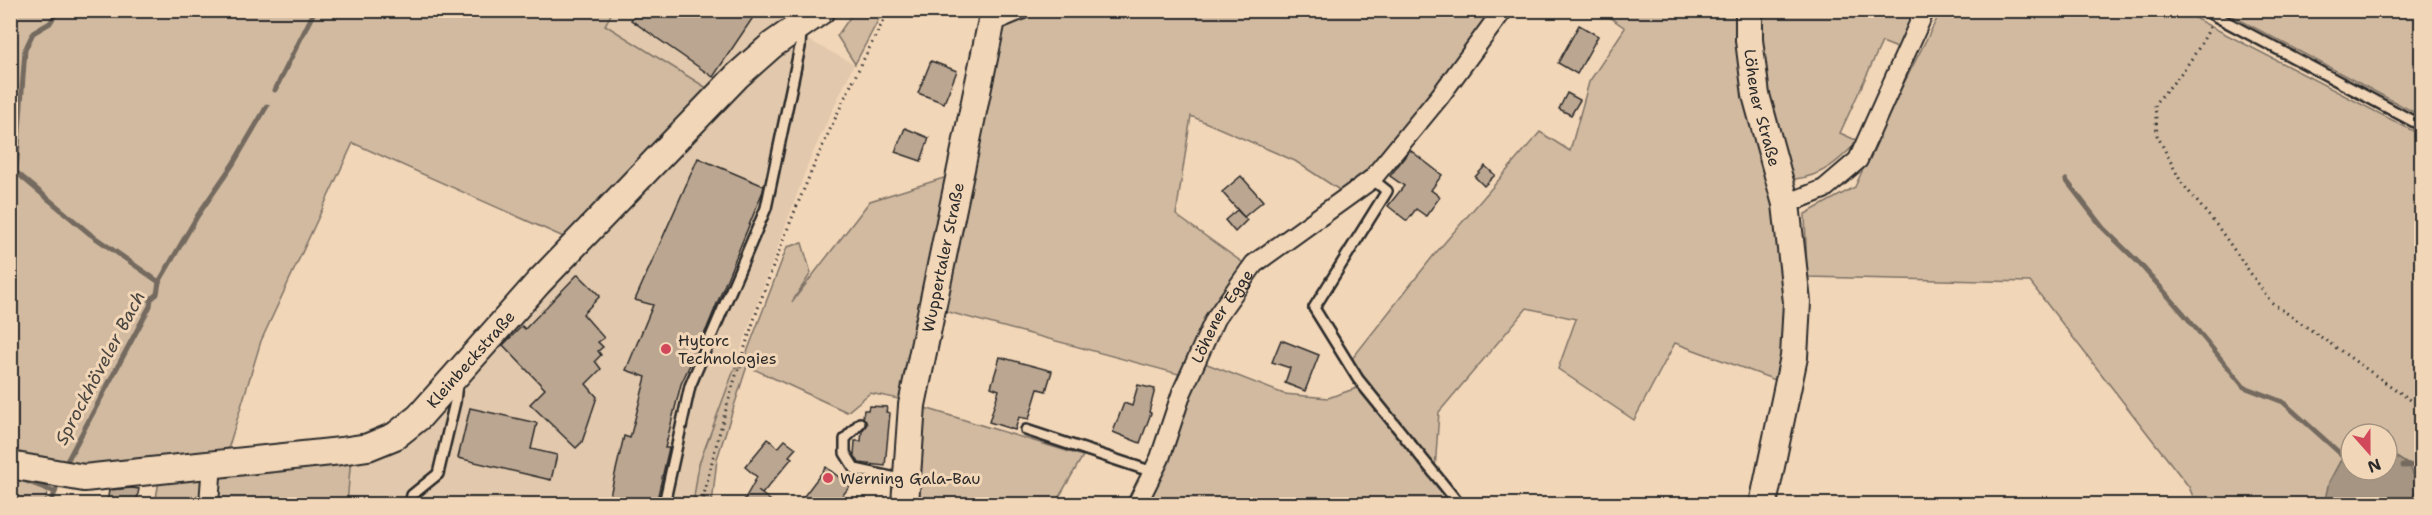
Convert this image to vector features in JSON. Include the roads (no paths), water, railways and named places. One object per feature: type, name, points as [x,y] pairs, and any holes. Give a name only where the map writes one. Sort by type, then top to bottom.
[{"type":"street","name":"Kleinbeckstraße","points":[[10,465],[84,478],[368,447],[395,436],[419,417],[458,371],[737,76],[772,45],[801,27],[822,10]]},
{"type":"street","points":[[993,16],[1021,10]]},
{"type":"street","name":"Löhener Egge","points":[[1137,504],[1153,472],[1182,392],[1215,319],[1254,264],[1372,179],[1440,96],[1503,10]]},
{"type":"street","name":"Löhener Straße","points":[[1749,10],[1749,40],[1756,95],[1786,204],[1797,302],[1794,357],[1762,504]]},
{"type":"street","points":[[1786,204],[1824,189],[1858,160],[1925,10]]},
{"type":"street","name":"Wuppertaler Straße","points":[[905,492],[912,405],[952,201],[993,16]]},
{"type":"street","points":[[209,504],[212,463]]},
{"type":"lane","points":[[2204,10],[2421,126]]},
{"type":"lane","points":[[664,504],[690,386],[766,208],[800,47],[801,27]]},
{"type":"lane","points":[[1372,179],[1387,191],[1314,308],[1358,379],[1460,504]]},
{"type":"lane","points":[[410,504],[412,495],[438,474],[455,402],[458,371]]},
{"type":"lane","points":[[860,423],[845,439],[845,453],[855,469],[905,492]]},
{"type":"lane","points":[[1026,430],[1153,472]]},
{"type":"waterway","name":"Sprockhöveler Bach","points":[[52,10],[55,15],[50,23],[33,33],[25,50],[16,172],[90,234],[159,282]]},
{"type":"waterway","points":[[275,90],[315,10]]},
{"type":"waterway","name":"Sprockhöveler Bach","points":[[65,465],[150,306],[151,299],[157,294],[159,282],[198,215],[233,164],[267,106]]},
{"type":"waterway","points":[[2066,180],[2103,228],[2139,263],[2244,387],[2283,402],[2339,452]]},
{"type":"waterway","points":[[2403,466],[2422,465]]},
{"type":"waterway","points":[[18,478],[55,492]]},
{"type":"waterway","name":"Sprockhöveler Bach","points":[[50,504],[56,490]]},
{"type":"place","name":"Hytorc Technologies","points":[[666,349]]},
{"type":"place","name":"Werning Gala-Bau","points":[[828,478]]}]
